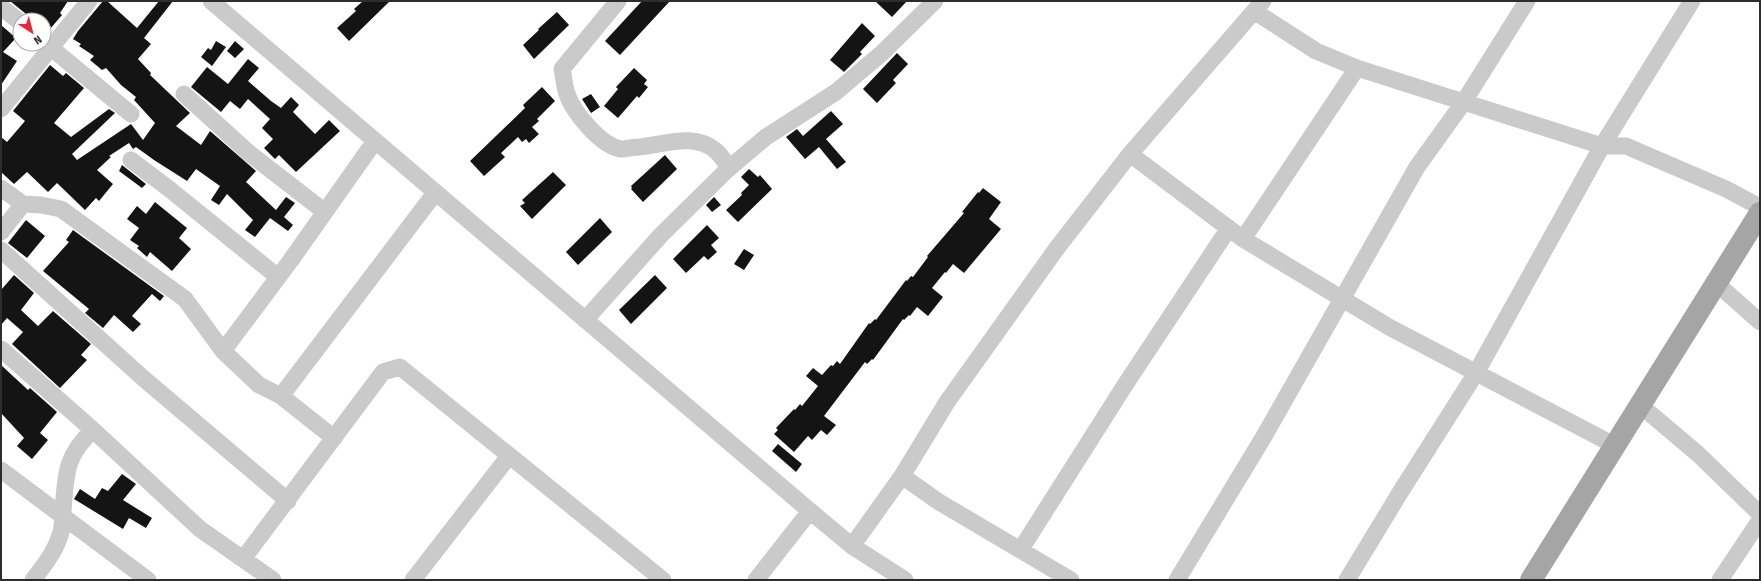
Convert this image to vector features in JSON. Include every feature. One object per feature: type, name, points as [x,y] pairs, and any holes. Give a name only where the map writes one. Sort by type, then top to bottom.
[{"type":"main road","points":[[1531,580],[1760,213]]},
{"type":"street","points":[[52,41],[90,1]]},
{"type":"street","points":[[211,1],[810,511],[852,546],[905,580]]},
{"type":"street","points":[[618,1],[562,69],[567,94],[575,109],[586,124],[600,138],[621,149],[653,146],[679,140],[701,144],[716,150],[730,168]]},
{"type":"street","points":[[585,320],[661,235],[730,168],[766,137],[836,92],[882,53],[935,1]]},
{"type":"street","points":[[1177,580],[1263,438],[1417,167],[1463,103],[1527,1]]},
{"type":"street","points":[[1347,580],[1401,491],[1476,373],[1602,146],[1692,1]]},
{"type":"street","points":[[852,546],[902,476],[948,402],[1057,248],[1130,154],[1258,6],[1316,51],[1357,68],[1602,146],[1626,146],[1726,189],[1760,207]]},
{"type":"street","points":[[1,7],[12,16]]},
{"type":"street","points":[[52,48],[131,114]]},
{"type":"street","points":[[1,109],[43,52]]},
{"type":"street","points":[[1243,239],[1357,68]]},
{"type":"street","points":[[184,94],[249,153],[325,212]]},
{"type":"street","points":[[223,351],[375,141]]},
{"type":"street","points":[[1130,154],[1243,239],[1389,327],[1614,446]]},
{"type":"street","points":[[131,160],[278,277]]},
{"type":"street","points":[[1,188],[23,204],[41,205],[61,209],[184,299],[223,351],[258,385],[281,396],[334,438]]},
{"type":"street","points":[[281,396],[435,193]]},
{"type":"street","points":[[1,232],[23,204]]},
{"type":"street","points":[[1021,549],[1125,385],[1229,228]]},
{"type":"street","points":[[1,250],[149,382],[288,501]]},
{"type":"street","points":[[1716,283],[1760,322]]},
{"type":"street","points":[[1,349],[94,430],[200,529],[273,580]]},
{"type":"street","points":[[243,559],[288,501],[383,372],[400,366],[657,578]]},
{"type":"street","points":[[1640,405],[1698,454],[1760,514]]},
{"type":"street","points":[[33,580],[55,550],[61,531],[66,476],[71,456],[80,442],[94,430]]},
{"type":"street","points":[[421,577],[509,456]]},
{"type":"street","points":[[1,470],[62,518],[148,580]]},
{"type":"street","points":[[902,476],[939,502],[1021,549],[1071,580]]},
{"type":"street","points":[[756,580],[810,511]]},
{"type":"street","points":[[1720,580],[1760,520]]},
{"type":"building","points":[[10,1],[68,1],[60,13],[62,15],[52,27],[52,12],[24,12]]},
{"type":"building","points":[[103,1],[107,1],[137,28],[159,1],[173,1],[144,38],[151,44],[138,59],[151,73],[150,75],[190,113],[176,126],[201,145],[210,131],[256,171],[246,182],[276,210],[286,197],[295,203],[284,217],[293,225],[288,231],[270,218],[255,237],[245,230],[253,220],[227,194],[219,205],[211,200],[220,186],[196,169],[187,181],[136,147],[133,149],[129,143],[109,156],[111,157],[97,170],[113,184],[99,201],[96,198],[85,210],[57,183],[48,192],[27,172],[14,184],[1,172],[1,137],[7,142],[25,121],[13,111],[50,65],[63,76],[66,73],[84,88],[54,123],[71,137],[109,109],[115,113],[72,154],[77,160],[131,124],[143,140],[155,123],[134,100],[136,97],[121,85],[106,68],[102,70],[90,60],[94,56],[79,46],[81,44],[73,39]]},
{"type":"building","points":[[363,1],[390,1],[349,41],[337,28],[356,11],[354,9]]},
{"type":"building","points":[[642,1],[670,1],[620,55],[605,41]]},
{"type":"building","points":[[875,1],[907,1],[892,17]]},
{"type":"building","points":[[557,12],[569,25],[534,59],[523,45]]},
{"type":"building","points":[[862,23],[875,36],[860,52],[862,54],[844,72],[830,60]]},
{"type":"building","points":[[1,25],[12,35],[12,42],[3,52],[17,61],[1,85]]},
{"type":"building","points":[[216,41],[226,47],[212,66],[201,57],[208,48],[211,50]]},
{"type":"building","points":[[235,41],[244,49],[235,58],[227,51]]},
{"type":"building","points":[[897,53],[908,64],[893,80],[896,83],[877,103],[863,89]]},
{"type":"building","points":[[248,59],[259,68],[248,81],[271,101],[281,108],[291,97],[299,105],[293,112],[315,134],[329,120],[340,131],[296,172],[279,155],[275,159],[264,148],[273,139],[262,128],[270,119],[248,99],[240,109],[230,101],[221,112],[191,87],[207,67],[228,84]]},
{"type":"building","points":[[634,68],[647,80],[644,84],[648,87],[639,98],[637,96],[618,118],[604,106],[618,89],[616,87]]},
{"type":"building","points":[[542,87],[555,101],[537,119],[539,121],[532,127],[539,134],[529,143],[526,139],[522,142],[518,137],[501,153],[505,157],[484,176],[470,161],[525,108],[523,105]]},
{"type":"building","points":[[591,94],[600,107],[591,113],[582,99]]},
{"type":"building","points":[[831,111],[843,124],[826,139],[846,162],[837,169],[819,147],[805,159],[786,137],[797,129],[803,136]]},
{"type":"building","points":[[665,155],[677,169],[643,202],[631,189],[631,186]]},
{"type":"building","points":[[122,165],[146,184],[142,188],[119,171]]},
{"type":"building","points":[[749,169],[758,177],[760,175],[772,189],[738,222],[726,210],[742,195],[741,193],[749,185],[741,177]]},
{"type":"building","points":[[553,172],[566,185],[532,219],[520,206],[525,203],[522,200]]},
{"type":"building","points":[[983,188],[1001,202],[989,219],[1001,229],[964,273],[953,264],[946,273],[945,272],[932,288],[943,297],[928,316],[917,307],[910,316],[909,315],[904,320],[903,319],[873,360],[872,359],[867,364],[865,362],[824,416],[836,425],[827,435],[821,430],[812,440],[808,436],[794,452],[774,434],[778,430],[776,428],[794,409],[795,410],[800,404],[802,406],[818,386],[806,376],[813,368],[822,375],[837,361],[840,364],[869,323],[870,324],[875,319],[876,320],[906,280],[907,281],[911,276],[913,277],[928,257],[927,256],[964,213],[962,212],[978,192],[979,193]]},
{"type":"building","points":[[714,197],[721,205],[712,212],[706,205]]},
{"type":"building","points":[[155,202],[187,228],[179,238],[191,249],[172,271],[150,252],[147,257],[137,248],[139,246],[130,240],[139,228],[127,219],[137,206],[146,214]]},
{"type":"building","points":[[600,218],[612,232],[578,265],[566,252]]},
{"type":"building","points":[[26,220],[45,236],[27,258],[8,243]]},
{"type":"building","points":[[707,225],[719,238],[711,245],[717,252],[708,260],[704,256],[686,273],[673,259]]},
{"type":"building","points":[[73,230],[164,296],[160,301],[152,294],[132,316],[141,324],[133,332],[114,315],[103,328],[85,313],[89,309],[43,271],[69,242],[66,240]]},
{"type":"building","points":[[744,249],[754,255],[744,270],[734,264]]},
{"type":"building","points":[[14,275],[34,293],[21,310],[38,326],[53,311],[91,344],[81,355],[87,360],[60,388],[12,344],[23,332],[7,318],[1,325],[1,290]]},
{"type":"building","points":[[655,275],[667,288],[631,324],[619,310]]},
{"type":"building","points":[[1,365],[28,390],[30,388],[57,412],[40,433],[48,440],[32,459],[17,446],[24,438],[1,413]]},
{"type":"building","points":[[778,444],[802,464],[796,472],[772,451]]},
{"type":"building","points":[[122,474],[136,484],[123,500],[152,518],[146,528],[129,518],[123,529],[74,499],[80,489],[95,499],[102,488],[108,491]]}]
